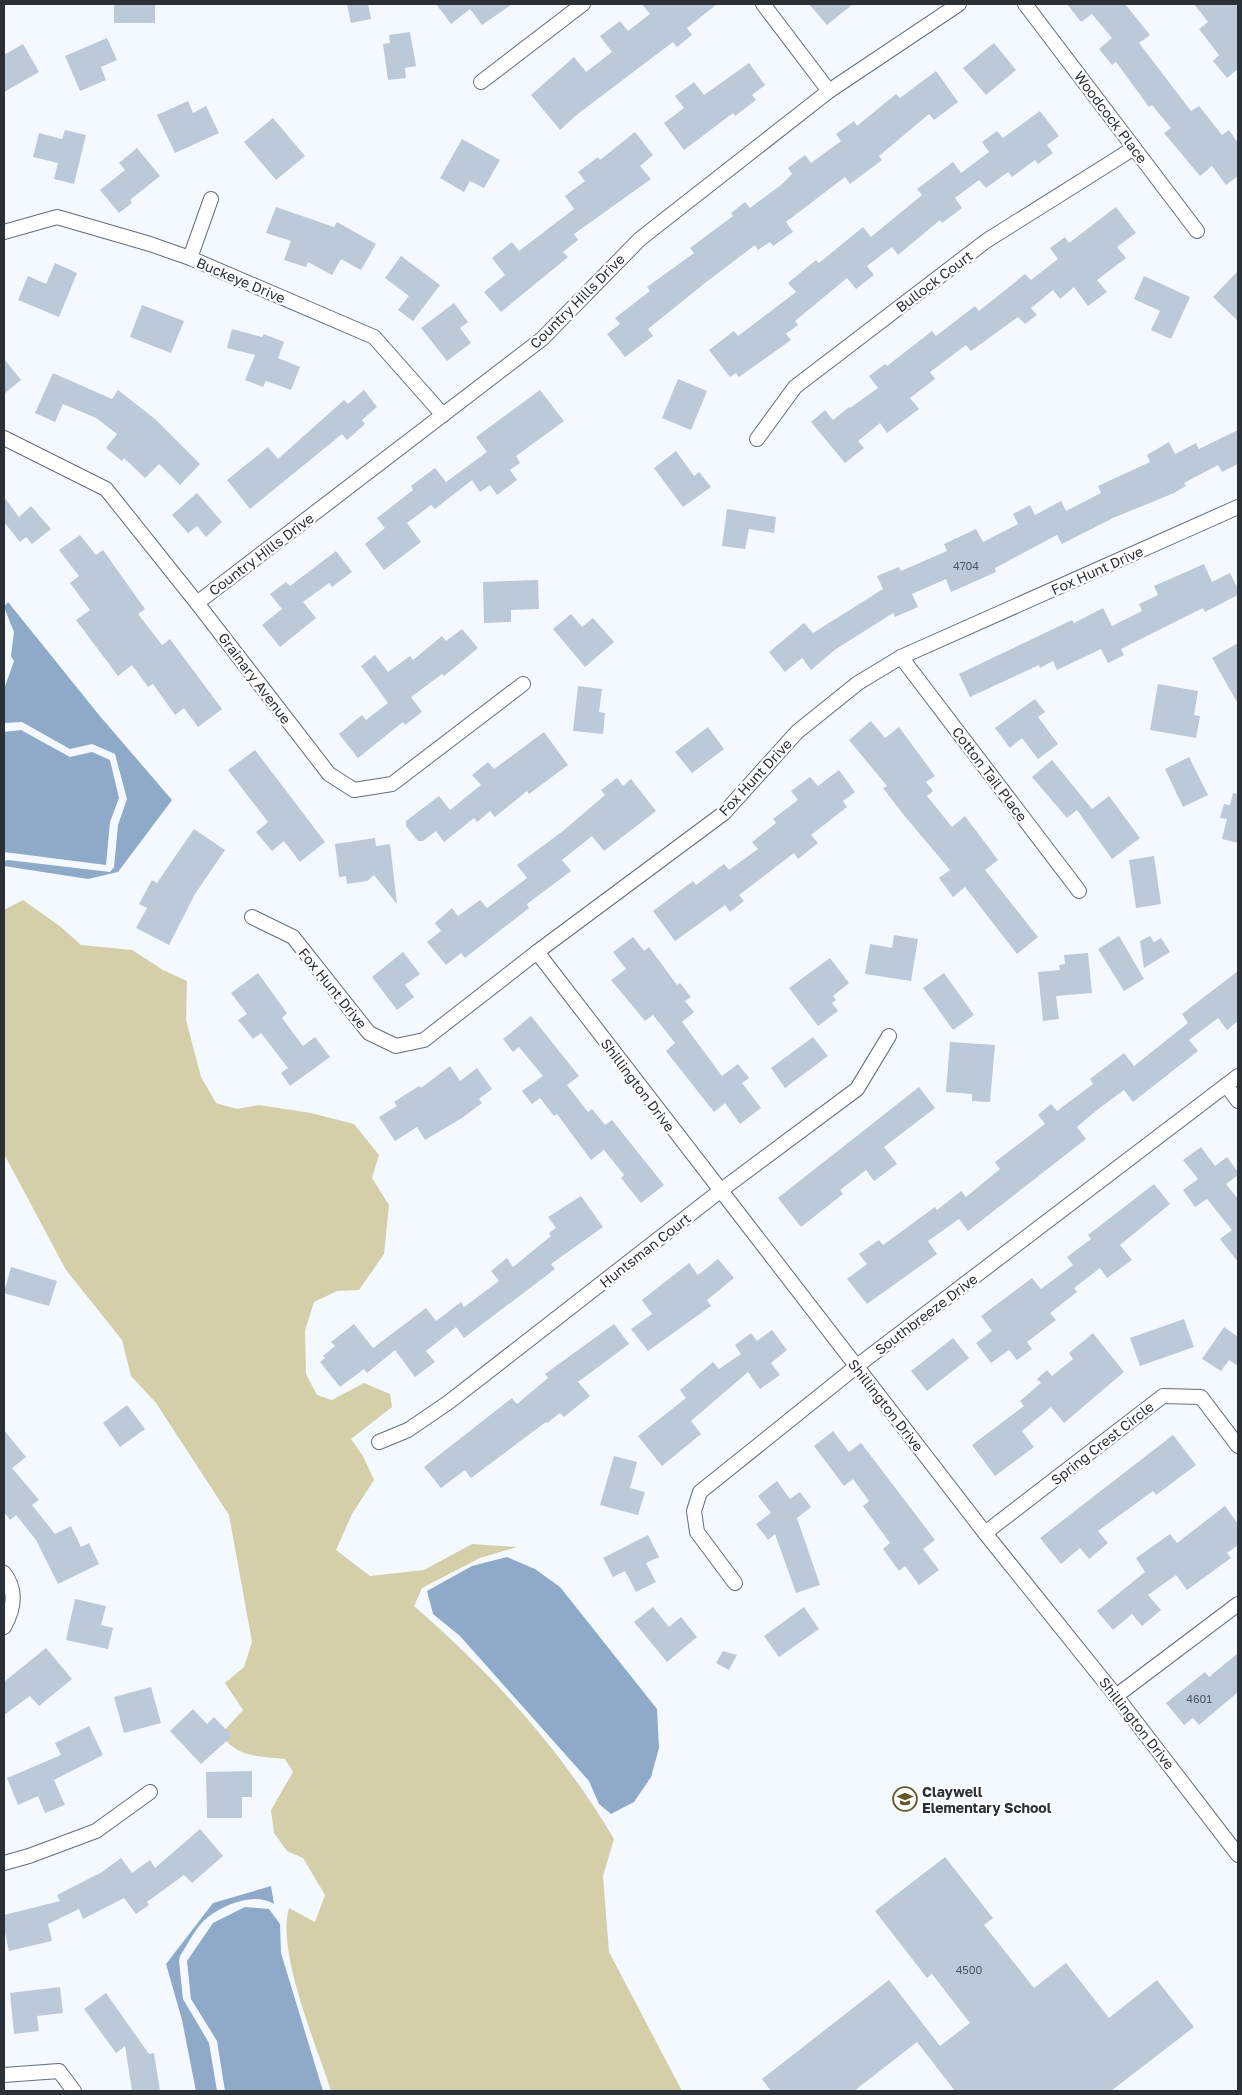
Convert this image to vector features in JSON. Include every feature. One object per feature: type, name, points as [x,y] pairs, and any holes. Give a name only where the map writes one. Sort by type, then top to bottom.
[{"type":"street","points":[[481,82],[583,4]]},
{"type":"street","points":[[763,4],[829,91]]},
{"type":"street","name":"Country Hills Drive","points":[[197,602],[542,339],[640,239],[829,91],[959,4]]},
{"type":"street","name":"Woodcock Place","points":[[1025,4],[1197,231]]},
{"type":"street","name":"Bullock Court","points":[[757,439],[795,387],[986,242],[1134,148]]},
{"type":"street","points":[[190,258],[211,199]]},
{"type":"street","name":"Buckeye Drive","points":[[4,232],[57,217],[150,244],[190,258],[374,337],[443,415]]},
{"type":"street","name":"Grainary Avenue","points":[[4,438],[106,489],[197,602],[329,774],[354,790],[392,784],[523,684]]},
{"type":"street","name":"Fox Hunt Drive","points":[[252,917],[292,938],[370,1033],[396,1046],[424,1040],[537,952],[724,813],[797,732],[858,683],[901,657],[1238,507]]},
{"type":"street","name":"Cotton Tail Place","points":[[901,657],[1079,892]]},
{"type":"street","name":"Shillington Drive","points":[[537,952],[985,1534],[1116,1696],[1238,1855]]},
{"type":"street","name":"Huntsman Court","points":[[379,1442],[408,1430],[449,1402],[720,1191],[857,1090],[889,1036]]},
{"type":"street","name":"Southbreeze Drive","points":[[735,1583],[696,1532],[694,1511],[700,1492],[857,1366],[1238,1076]]},
{"type":"street","points":[[1226,1085],[1238,1101]]},
{"type":"street","name":"Spring Crest Circle","points":[[985,1534],[1163,1396],[1200,1397],[1238,1446]]},
{"type":"street","points":[[4,1573],[14,1596],[11,1615],[4,1627]]},
{"type":"street","points":[[1116,1696],[1238,1604]]},
{"type":"street","points":[[4,1863],[29,1856],[96,1831],[150,1792]]},
{"type":"street","points":[[4,2075],[59,2072],[74,2091]]},
{"type":"shaded area","points":[[23,900],[61,927],[81,945],[132,950],[163,970],[187,981],[186,1020],[201,1077],[216,1103],[237,1109],[259,1105],[311,1113],[354,1124],[379,1155],[372,1178],[389,1205],[384,1254],[359,1290],[337,1291],[314,1302],[305,1331],[306,1374],[317,1395],[332,1400],[364,1383],[390,1394],[392,1407],[351,1439],[363,1456],[374,1480],[352,1514],[336,1550],[370,1576],[424,1570],[472,1544],[517,1547],[480,1558],[422,1588],[414,1606],[471,1659],[524,1715],[572,1774],[614,1839],[603,1876],[609,1952],[682,2091],[331,2091],[300,1999],[288,1949],[286,1927],[289,1908],[315,1922],[325,1895],[303,1858],[287,1851],[274,1833],[271,1810],[293,1772],[285,1759],[241,1752],[227,1742],[221,1734],[243,1710],[225,1683],[244,1667],[252,1642],[229,1515],[156,1403],[131,1376],[122,1340],[66,1270],[4,1154],[4,910]]},
{"type":"water","points":[[8,602],[99,715],[172,800],[118,872],[88,879],[4,866],[4,861],[8,860],[110,872],[114,867],[118,825],[127,799],[115,754],[92,744],[70,749],[22,722],[4,723],[4,689],[14,661],[11,656],[14,632],[4,607]]},
{"type":"water","points":[[21,730],[70,757],[92,752],[110,760],[119,798],[110,822],[106,865],[4,852],[4,732]]},
{"type":"water","points":[[507,1557],[535,1569],[560,1587],[657,1709],[659,1748],[651,1777],[634,1802],[611,1814],[599,1804],[589,1781],[460,1636],[433,1614],[427,1591],[472,1566]]},
{"type":"water","points":[[271,1886],[274,1904],[258,1899],[249,1899],[231,1904],[215,1912],[200,1925],[180,1956],[183,1999],[209,2043],[217,2091],[196,2091],[182,2020],[166,1964],[213,1903]]},
{"type":"water","points":[[245,1907],[269,1909],[280,1924],[281,1953],[323,2091],[225,2091],[217,2041],[191,1999],[187,1961],[213,1923]]},
{"type":"building","points":[[114,4],[155,4],[155,23],[114,23]]},
{"type":"building","points":[[347,4],[368,4],[371,19],[351,23]]},
{"type":"building","points":[[436,4],[512,4],[482,25],[470,9],[451,24]]},
{"type":"building","points":[[642,4],[717,4],[687,28],[692,35],[677,47],[673,42],[579,113],[560,130],[531,95],[574,57],[586,72],[612,52],[600,36],[620,21],[628,31],[650,14]]},
{"type":"building","points":[[809,4],[853,4],[827,25]]},
{"type":"building","points":[[1067,4],[1125,4],[1150,35],[1139,43],[1191,111],[1199,106],[1222,135],[1229,130],[1238,143],[1238,176],[1226,185],[1212,166],[1200,176],[1164,133],[1171,128],[1152,105],[1149,107],[1116,62],[1112,65],[1099,49],[1112,38],[1092,14],[1081,22]]},
{"type":"building","points":[[1194,4],[1238,4],[1238,69],[1227,78],[1213,61],[1219,55],[1199,29],[1208,22]]},
{"type":"building","points":[[410,32],[416,66],[405,68],[406,78],[388,80],[383,44],[390,43],[389,35]]},
{"type":"building","points":[[107,38],[117,60],[101,67],[106,80],[80,91],[65,56]]},
{"type":"building","points":[[994,43],[1016,70],[986,95],[963,68]]},
{"type":"building","points":[[23,44],[39,72],[4,92],[4,55]]},
{"type":"building","points":[[749,63],[765,85],[752,95],[756,100],[735,116],[733,113],[684,150],[664,123],[684,108],[675,96],[694,82],[704,95]]},
{"type":"building","points":[[936,71],[958,102],[934,120],[929,114],[879,156],[882,160],[850,184],[845,177],[786,222],[793,232],[773,246],[770,242],[758,250],[755,245],[705,283],[648,329],[653,336],[625,357],[607,334],[620,324],[615,318],[650,291],[647,287],[694,253],[690,248],[733,216],[731,213],[745,202],[750,208],[781,185],[792,174],[788,168],[805,155],[811,163],[841,141],[836,134],[854,121],[857,126],[896,94],[900,98]]},
{"type":"building","points":[[188,101],[193,113],[206,106],[219,133],[175,153],[157,115]]},
{"type":"building","points":[[1040,111],[1059,136],[1047,145],[1053,153],[1038,164],[1035,160],[1012,177],[1008,172],[986,188],[979,180],[955,198],[962,208],[942,223],[940,220],[898,255],[892,247],[867,266],[874,275],[856,289],[847,278],[795,321],[798,325],[786,334],[791,340],[739,377],[736,373],[730,377],[709,350],[734,331],[738,336],[796,292],[788,283],[816,260],[819,263],[863,227],[871,237],[922,195],[917,189],[953,162],[961,173],[989,152],[982,142],[997,131],[1003,138]]},
{"type":"building","points":[[273,118],[305,156],[276,180],[244,142]]},
{"type":"building","points":[[65,130],[86,135],[74,184],[54,179],[58,163],[33,157],[39,133],[62,139]]},
{"type":"building","points":[[635,132],[653,155],[640,166],[651,179],[574,234],[578,240],[563,252],[568,257],[501,312],[484,292],[505,275],[492,258],[512,242],[519,251],[574,209],[565,196],[585,181],[578,172],[598,157],[600,160]]},
{"type":"building","points":[[462,139],[500,160],[484,188],[470,181],[464,192],[440,178]]},
{"type":"building","points":[[137,148],[160,176],[130,200],[132,203],[119,213],[100,190],[125,170],[119,163]]},
{"type":"building","points":[[276,207],[334,227],[337,222],[376,244],[361,270],[341,259],[332,275],[308,262],[306,267],[284,260],[291,241],[266,233]]},
{"type":"building","points":[[1116,207],[1136,233],[1117,247],[1126,258],[1097,280],[1107,292],[1088,306],[1074,287],[1060,299],[1053,290],[1031,308],[1037,315],[1025,324],[1018,317],[971,351],[966,345],[930,372],[935,379],[910,398],[919,409],[887,433],[880,423],[858,441],[864,448],[845,463],[811,422],[825,410],[833,420],[878,388],[869,376],[885,364],[887,366],[932,331],[936,336],[975,306],[979,311],[1025,274],[1031,280],[1058,259],[1050,248],[1065,237],[1069,243]]},
{"type":"building","points":[[401,256],[440,285],[413,321],[398,310],[409,296],[385,278]]},
{"type":"building","points":[[55,263],[77,273],[59,317],[18,300],[28,276],[46,284]]},
{"type":"building","points":[[1238,271],[1238,321],[1213,297]]},
{"type":"building","points":[[1144,276],[1190,297],[1171,339],[1151,330],[1160,311],[1134,299]]},
{"type":"building","points":[[454,303],[468,322],[460,328],[471,343],[447,361],[421,328]]},
{"type":"building","points":[[142,305],[184,321],[171,353],[130,337]]},
{"type":"building","points":[[232,329],[262,337],[264,334],[284,342],[278,358],[300,367],[291,390],[266,381],[263,387],[245,380],[255,355],[227,348]]},
{"type":"building","points":[[4,359],[21,380],[4,394]]},
{"type":"building","points":[[53,373],[112,399],[118,390],[155,419],[200,464],[180,485],[159,464],[145,478],[124,458],[122,461],[106,448],[117,434],[96,418],[63,404],[55,422],[35,413]]},
{"type":"building","points":[[678,379],[707,391],[691,430],[662,418]]},
{"type":"building","points":[[364,390],[377,407],[362,420],[365,424],[347,440],[342,434],[250,509],[227,480],[268,447],[278,459],[344,400],[348,404]]},
{"type":"building","points":[[540,390],[564,421],[516,456],[520,463],[510,470],[517,480],[497,495],[490,485],[480,492],[472,480],[435,509],[431,505],[407,523],[421,542],[384,570],[365,544],[385,528],[377,518],[413,490],[411,486],[435,468],[446,482],[487,452],[476,437]]},
{"type":"building","points":[[1238,430],[1238,464],[1222,472],[1218,465],[1184,483],[1186,486],[1174,493],[1113,518],[1062,544],[1057,535],[995,568],[996,572],[951,592],[946,579],[912,594],[918,607],[895,617],[893,613],[836,649],[811,670],[802,658],[785,672],[769,652],[804,623],[813,633],[883,589],[877,576],[899,567],[901,571],[947,551],[944,544],[976,529],[983,542],[1018,524],[1013,514],[1030,505],[1035,515],[1061,501],[1066,511],[1101,493],[1098,486],[1150,462],[1147,455],[1169,442],[1175,454],[1196,443],[1199,449]]},
{"type":"building","points":[[676,451],[694,476],[699,472],[711,487],[683,507],[654,468]]},
{"type":"building","points":[[197,493],[222,522],[206,537],[197,526],[188,533],[172,515]]},
{"type":"building","points":[[4,497],[19,517],[31,506],[51,529],[32,544],[26,537],[20,542],[4,522]]},
{"type":"building","points":[[727,509],[776,517],[774,533],[749,529],[745,549],[722,546]]},
{"type":"building","points":[[80,535],[96,555],[103,550],[145,609],[138,614],[162,645],[170,639],[222,709],[198,727],[184,708],[175,715],[153,684],[148,687],[132,665],[118,676],[76,620],[90,610],[70,583],[79,576],[59,550]]},
{"type":"building","points":[[336,551],[352,572],[332,587],[329,583],[303,602],[316,618],[280,647],[262,625],[282,609],[270,594],[286,582],[290,586]]},
{"type":"building","points":[[1204,564],[1212,582],[1230,573],[1238,589],[1238,595],[1205,612],[1203,608],[1121,649],[1124,655],[1108,663],[1101,649],[1057,670],[1053,661],[1040,668],[1039,665],[970,697],[959,674],[1072,620],[1074,623],[1103,608],[1112,626],[1142,611],[1139,604],[1158,595],[1154,586]]},
{"type":"building","points":[[538,580],[539,609],[511,610],[511,622],[484,623],[483,582]]},
{"type":"building","points":[[571,614],[582,627],[593,618],[614,642],[585,667],[553,629]]},
{"type":"building","points":[[462,629],[478,648],[444,676],[442,674],[411,697],[422,712],[405,725],[403,722],[358,758],[339,734],[362,715],[366,720],[388,703],[361,666],[375,655],[388,672],[410,656],[413,660],[442,636],[446,641]]},
{"type":"building","points":[[1238,643],[1238,704],[1212,658]]},
{"type":"building","points":[[1158,684],[1198,691],[1194,715],[1200,716],[1196,738],[1150,730]]},
{"type":"building","points":[[578,686],[602,689],[599,712],[605,713],[603,734],[573,731]]},
{"type":"building","points":[[1035,699],[1045,712],[1038,717],[1058,744],[1038,759],[1022,738],[1010,748],[995,728]]},
{"type":"building","points":[[871,721],[885,738],[899,727],[935,776],[926,782],[933,791],[927,796],[952,827],[965,816],[998,860],[985,870],[1038,937],[1017,954],[965,887],[953,897],[939,878],[950,870],[903,814],[883,788],[887,786],[849,740]]},
{"type":"building","points":[[708,727],[724,749],[692,773],[675,752]]},
{"type":"building","points":[[544,732],[568,765],[529,794],[527,791],[495,817],[490,811],[477,822],[474,818],[444,842],[436,831],[423,841],[418,841],[406,826],[406,821],[439,796],[450,810],[481,785],[472,775],[488,762],[494,769]]},
{"type":"building","points":[[255,750],[325,842],[300,862],[284,841],[272,851],[256,832],[268,822],[228,770]]},
{"type":"building","points":[[1189,757],[1208,795],[1183,807],[1165,769]]},
{"type":"building","points":[[1052,760],[1092,809],[1109,796],[1140,838],[1112,859],[1077,810],[1067,818],[1032,777]]},
{"type":"building","points":[[839,770],[855,792],[843,801],[847,807],[811,835],[818,843],[798,859],[794,853],[739,895],[744,901],[730,912],[725,905],[675,941],[653,911],[693,881],[696,885],[724,864],[729,870],[758,849],[752,842],[776,823],[773,819],[798,800],[791,791],[810,777],[818,786]]},
{"type":"building","points":[[617,778],[623,786],[631,779],[656,811],[604,851],[592,836],[562,860],[571,871],[527,904],[529,908],[465,958],[461,953],[446,965],[427,942],[441,931],[435,923],[452,908],[458,916],[480,900],[487,908],[527,878],[517,865],[563,831],[605,795],[601,790]]},
{"type":"building","points":[[1233,793],[1238,794],[1238,843],[1222,839],[1227,819],[1220,818],[1224,804],[1230,805]]},
{"type":"building","points":[[194,829],[225,850],[195,894],[169,945],[136,928],[147,908],[139,904],[152,880],[157,883]]},
{"type":"building","points":[[375,838],[376,846],[390,844],[397,904],[374,875],[367,881],[347,884],[346,876],[339,877],[335,844]]},
{"type":"building","points":[[1154,856],[1161,904],[1136,908],[1129,860]]},
{"type":"building","points":[[894,935],[918,939],[911,981],[865,974],[870,944],[892,948]]},
{"type":"building","points":[[1119,936],[1144,979],[1124,991],[1098,949]]},
{"type":"building","points":[[1150,936],[1154,942],[1161,938],[1170,952],[1144,968],[1140,941]]},
{"type":"building","points":[[633,937],[644,951],[649,947],[677,985],[680,983],[691,997],[685,1001],[694,1012],[682,1022],[722,1076],[738,1064],[749,1078],[742,1083],[761,1108],[740,1124],[725,1103],[714,1112],[666,1051],[675,1043],[653,1015],[645,1021],[611,980],[626,969],[613,952]]},
{"type":"building","points":[[403,952],[420,974],[405,985],[414,997],[397,1010],[372,977]]},
{"type":"building","points":[[1088,953],[1092,993],[1056,996],[1059,1019],[1043,1021],[1038,972],[1060,970],[1059,965],[1065,964],[1064,955]]},
{"type":"building","points":[[830,958],[849,983],[833,996],[836,1000],[832,1003],[838,1011],[818,1026],[789,988]]},
{"type":"building","points":[[1238,971],[1238,1021],[1227,1030],[1218,1018],[1189,1040],[1198,1051],[1133,1102],[1124,1090],[1097,1110],[1077,1127],[1086,1139],[968,1231],[959,1219],[928,1241],[937,1254],[867,1304],[847,1279],[867,1264],[859,1254],[879,1240],[883,1245],[935,1207],[937,1210],[961,1191],[966,1197],[1000,1169],[995,1162],[1045,1124],[1038,1115],[1051,1104],[1057,1111],[1093,1084],[1090,1079],[1124,1053],[1134,1066],[1188,1023],[1182,1014]]},
{"type":"building","points":[[258,973],[287,1013],[282,1018],[303,1046],[315,1037],[330,1057],[290,1086],[281,1073],[288,1068],[261,1033],[253,1039],[238,1020],[247,1014],[231,993]]},
{"type":"building","points":[[944,973],[974,1015],[953,1030],[923,988]]},
{"type":"building","points":[[531,1016],[579,1076],[567,1085],[588,1112],[592,1109],[605,1125],[612,1120],[664,1185],[641,1203],[621,1178],[624,1175],[604,1150],[591,1160],[557,1114],[554,1116],[540,1098],[532,1104],[522,1091],[543,1076],[519,1047],[513,1052],[503,1039]]},
{"type":"building","points":[[813,1037],[828,1056],[785,1088],[771,1068]]},
{"type":"building","points":[[950,1042],[995,1045],[990,1102],[972,1101],[972,1094],[946,1092]]},
{"type":"building","points":[[450,1066],[460,1081],[477,1068],[492,1089],[479,1099],[482,1103],[462,1118],[425,1140],[417,1127],[395,1141],[379,1117],[397,1106],[394,1102],[419,1086],[421,1088]]},
{"type":"building","points":[[919,1087],[935,1108],[884,1147],[897,1164],[874,1181],[866,1170],[840,1190],[843,1194],[801,1227],[778,1198]]},
{"type":"building","points":[[1201,1147],[1215,1166],[1227,1157],[1238,1172],[1238,1175],[1226,1184],[1238,1199],[1238,1262],[1220,1239],[1232,1230],[1207,1199],[1195,1207],[1183,1190],[1198,1179],[1183,1160]]},
{"type":"building","points":[[1154,1184],[1170,1204],[1120,1245],[1132,1260],[1107,1278],[1100,1268],[1074,1288],[1077,1292],[1050,1313],[1056,1320],[1027,1342],[1032,1349],[1017,1360],[1009,1350],[991,1363],[976,1343],[992,1331],[981,1316],[1032,1278],[1041,1289],[1073,1265],[1067,1257],[1091,1239],[1088,1235]]},
{"type":"building","points":[[581,1196],[603,1227],[551,1264],[555,1269],[464,1338],[456,1327],[426,1351],[435,1362],[415,1377],[395,1350],[367,1373],[364,1369],[340,1387],[320,1362],[325,1358],[323,1356],[335,1346],[331,1342],[354,1324],[373,1348],[426,1308],[436,1321],[461,1302],[464,1307],[499,1281],[491,1271],[507,1258],[513,1267],[551,1236],[549,1233],[556,1228],[548,1217]]},
{"type":"building","points":[[718,1259],[734,1278],[707,1300],[711,1306],[648,1351],[631,1329],[652,1314],[642,1300],[689,1263],[698,1275]]},
{"type":"building","points":[[11,1267],[57,1281],[49,1306],[4,1293]]},
{"type":"building","points":[[1184,1319],[1194,1347],[1140,1366],[1130,1338]]},
{"type":"building","points":[[614,1324],[629,1344],[578,1382],[590,1396],[564,1417],[560,1413],[546,1422],[471,1478],[465,1470],[441,1488],[424,1467],[512,1398],[517,1404],[548,1378],[545,1374]]},
{"type":"building","points":[[1224,1327],[1238,1337],[1238,1366],[1229,1360],[1221,1371],[1202,1359]]},
{"type":"building","points":[[772,1330],[787,1350],[771,1363],[780,1375],[760,1389],[748,1372],[691,1421],[701,1434],[662,1466],[638,1436],[686,1398],[680,1390],[713,1362],[719,1369],[741,1354],[735,1345],[751,1333],[757,1341]]},
{"type":"building","points":[[1093,1333],[1124,1372],[1064,1423],[1051,1407],[1022,1431],[1034,1447],[995,1476],[972,1445],[1024,1406],[1020,1401],[1041,1383],[1037,1379],[1047,1370],[1052,1376],[1073,1359],[1069,1353]]},
{"type":"building","points":[[953,1338],[969,1358],[927,1391],[911,1371]]},
{"type":"building","points":[[127,1405],[145,1429],[120,1447],[103,1423]]},
{"type":"building","points":[[4,1430],[26,1457],[12,1468],[39,1500],[32,1505],[55,1534],[71,1526],[81,1547],[89,1543],[99,1564],[58,1584],[36,1540],[16,1515],[10,1520],[4,1512]]},
{"type":"building","points":[[833,1431],[849,1452],[861,1443],[935,1540],[923,1549],[939,1570],[919,1585],[905,1566],[899,1571],[883,1549],[890,1543],[863,1506],[869,1501],[853,1479],[844,1486],[814,1446]]},
{"type":"building","points":[[1173,1435],[1196,1465],[1156,1495],[1153,1491],[1098,1531],[1108,1543],[1089,1559],[1080,1548],[1061,1564],[1040,1538]]},
{"type":"building","points":[[614,1456],[637,1462],[630,1488],[645,1492],[638,1515],[600,1505]]},
{"type":"building","points":[[777,1481],[790,1499],[800,1492],[811,1507],[797,1518],[820,1585],[796,1593],[775,1534],[768,1540],[756,1524],[771,1513],[758,1496]]},
{"type":"building","points":[[1225,1506],[1238,1524],[1238,1545],[1227,1553],[1231,1558],[1187,1590],[1176,1575],[1148,1595],[1161,1610],[1142,1626],[1132,1614],[1113,1630],[1097,1611],[1145,1572],[1136,1558],[1170,1534],[1177,1543]]},
{"type":"building","points":[[648,1535],[659,1557],[646,1563],[656,1582],[636,1592],[625,1571],[613,1577],[603,1558]]},
{"type":"building","points":[[75,1599],[106,1606],[101,1625],[113,1628],[108,1649],[66,1640]]},
{"type":"building","points":[[653,1607],[669,1627],[681,1617],[697,1637],[667,1662],[634,1622]]},
{"type":"building","points":[[804,1607],[819,1629],[779,1657],[764,1636]]},
{"type":"building","points":[[46,1648],[72,1679],[39,1706],[30,1696],[4,1715],[4,1682]]},
{"type":"building","points":[[723,1651],[737,1655],[729,1670],[716,1663]]},
{"type":"building","points":[[1238,1653],[1238,1692],[1199,1725],[1193,1718],[1184,1725],[1166,1703],[1205,1672],[1209,1677]]},
{"type":"building","points":[[151,1687],[161,1723],[124,1733],[114,1697]]},
{"type":"building","points":[[193,1709],[207,1724],[214,1717],[232,1736],[201,1764],[170,1731]]},
{"type":"building","points":[[89,1726],[103,1755],[54,1780],[65,1805],[45,1813],[38,1796],[18,1805],[7,1778],[61,1755],[55,1743]]},
{"type":"building","points":[[252,1771],[252,1797],[242,1797],[242,1818],[207,1818],[206,1772]]},
{"type":"building","points":[[200,1829],[223,1856],[192,1883],[184,1875],[147,1902],[149,1905],[136,1914],[124,1898],[83,1919],[79,1909],[48,1924],[52,1941],[9,1951],[4,1928],[4,1915],[60,1901],[57,1895],[102,1872],[121,1858],[132,1873],[150,1860],[155,1868]]},
{"type":"building","name":"Claywell Elementary School","points":[[945,1857],[993,1918],[984,1925],[1034,1988],[1066,1963],[1109,2018],[1157,1980],[1194,2027],[1111,2091],[955,2091],[917,2042],[854,2091],[771,2091],[762,2079],[889,1980],[940,2046],[970,2023],[932,1974],[927,1978],[875,1911]]},
{"type":"building","points":[[60,1987],[63,2013],[37,2016],[39,2031],[14,2034],[10,1993]]},
{"type":"building","points":[[106,1993],[149,2054],[154,2053],[160,2091],[132,2091],[125,2046],[116,2053],[84,2009]]},
{"type":"place","name":"Claywell Elementary School","points":[[905,1799]]}]
